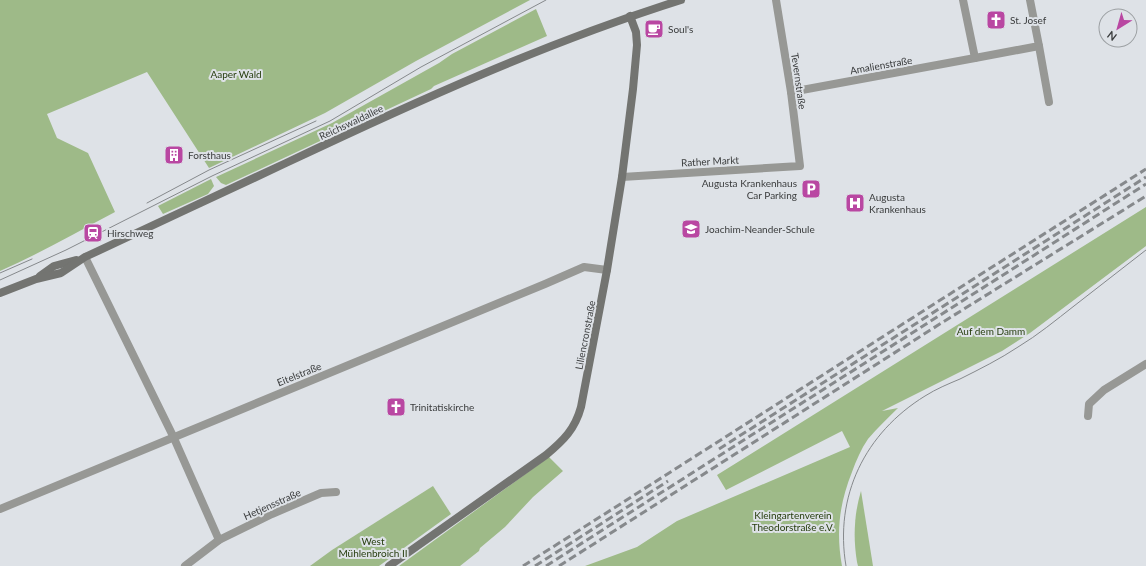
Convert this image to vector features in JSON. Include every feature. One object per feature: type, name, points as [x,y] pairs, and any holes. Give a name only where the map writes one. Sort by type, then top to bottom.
[{"type":"main road","name":"Reichswaldallee","points":[[0,293],[36,278],[54,266],[85,257],[415,103],[567,40],[630,16],[681,0]]},
{"type":"main road","name":"Liliencronstraße","points":[[389,566],[546,455],[560,444],[575,424],[581,407],[608,270],[622,176],[637,45],[636,32],[630,16]]},
{"type":"street","name":"Tevernstraße","points":[[776,0],[800,166]]},
{"type":"street","points":[[963,0],[975,58]]},
{"type":"street","points":[[1030,0],[1049,102]]},
{"type":"street","name":"Amalienstraße","points":[[790,92],[1039,46]]},
{"type":"street","name":"Rather Markt","points":[[622,176],[800,166]]},
{"type":"street","points":[[85,257],[173,436],[218,540]]},
{"type":"street","name":"Eitelstraße","points":[[0,509],[173,436],[538,287],[568,272],[584,266],[608,270]]},
{"type":"street","points":[[1088,416],[1089,404],[1104,390],[1146,364]]},
{"type":"street","name":"Hetjensstraße","points":[[185,566],[218,540],[272,514],[321,493],[336,492]]},
{"type":"green space","name":"Aaper Wald","points":[[0,0],[530,0],[416,61],[325,113],[209,168],[147,72],[47,114],[57,138],[88,153],[115,212],[44,250],[0,271]]},
{"type":"green space","points":[[536,9],[547,36],[434,86],[431,89],[226,185],[221,183],[216,177],[332,123],[439,63],[452,54]]},
{"type":"green space","points":[[211,179],[214,186],[208,194],[163,214],[158,206]]},
{"type":"green space","points":[[1146,207],[1146,246],[1030,333],[1002,351],[882,411],[898,408],[868,439],[859,455],[848,484],[844,496],[839,530],[842,566],[585,566],[637,547],[677,521],[850,447],[842,431],[726,490],[717,475]]},
{"type":"green space","points":[[549,457],[563,471],[533,497],[505,527],[480,548],[479,551],[460,566],[399,566]]},
{"type":"green space","name":"West Mühlenbroich II","points":[[433,486],[451,514],[379,566],[310,566],[332,550]]},
{"type":"green space","points":[[861,491],[873,566],[858,566],[857,562],[855,526]]},
{"type":"tram line","points":[[0,280],[66,250],[212,176],[330,121],[421,67],[546,0]]},
{"type":"tram line","points":[[147,203],[209,170],[316,121]]},
{"type":"tram line","points":[[846,566],[843,540],[845,515],[850,491],[858,469],[870,448],[886,428],[904,411],[925,396],[990,364],[1033,338],[1146,250]]},
{"type":"tram line","points":[[0,273],[32,259]]},
{"type":"railway","points":[[523,566],[1146,169]]},
{"type":"railway","points":[[719,449],[1146,177]]},
{"type":"railway","points":[[546,566],[1146,184]]},
{"type":"railway","points":[[559,566],[943,322],[1146,196]]},
{"type":"railway","points":[[535,566],[668,481]]},
{"type":"place","name":"St. Josef","points":[[996,20]]},
{"type":"place","name":"Soul's","points":[[654,29]]},
{"type":"place","name":"Forsthaus","points":[[174,155]]},
{"type":"place","name":"Augusta Krankenhaus Car Parking","points":[[811,189]]},
{"type":"place","name":"Augusta Krankenhaus","points":[[855,203]]},
{"type":"place","name":"Joachim-Neander-Schule","points":[[691,229]]},
{"type":"place","name":"Hirschweg","points":[[93,233]]},
{"type":"place","name":"Trinitatiskirche","points":[[396,407]]},
{"type":"park label","name":"Auf dem Damm","points":[[991,331]]},
{"type":"park label","name":"Kleingartenverein Theodorstraße e.V.","points":[[793,520]]}]
